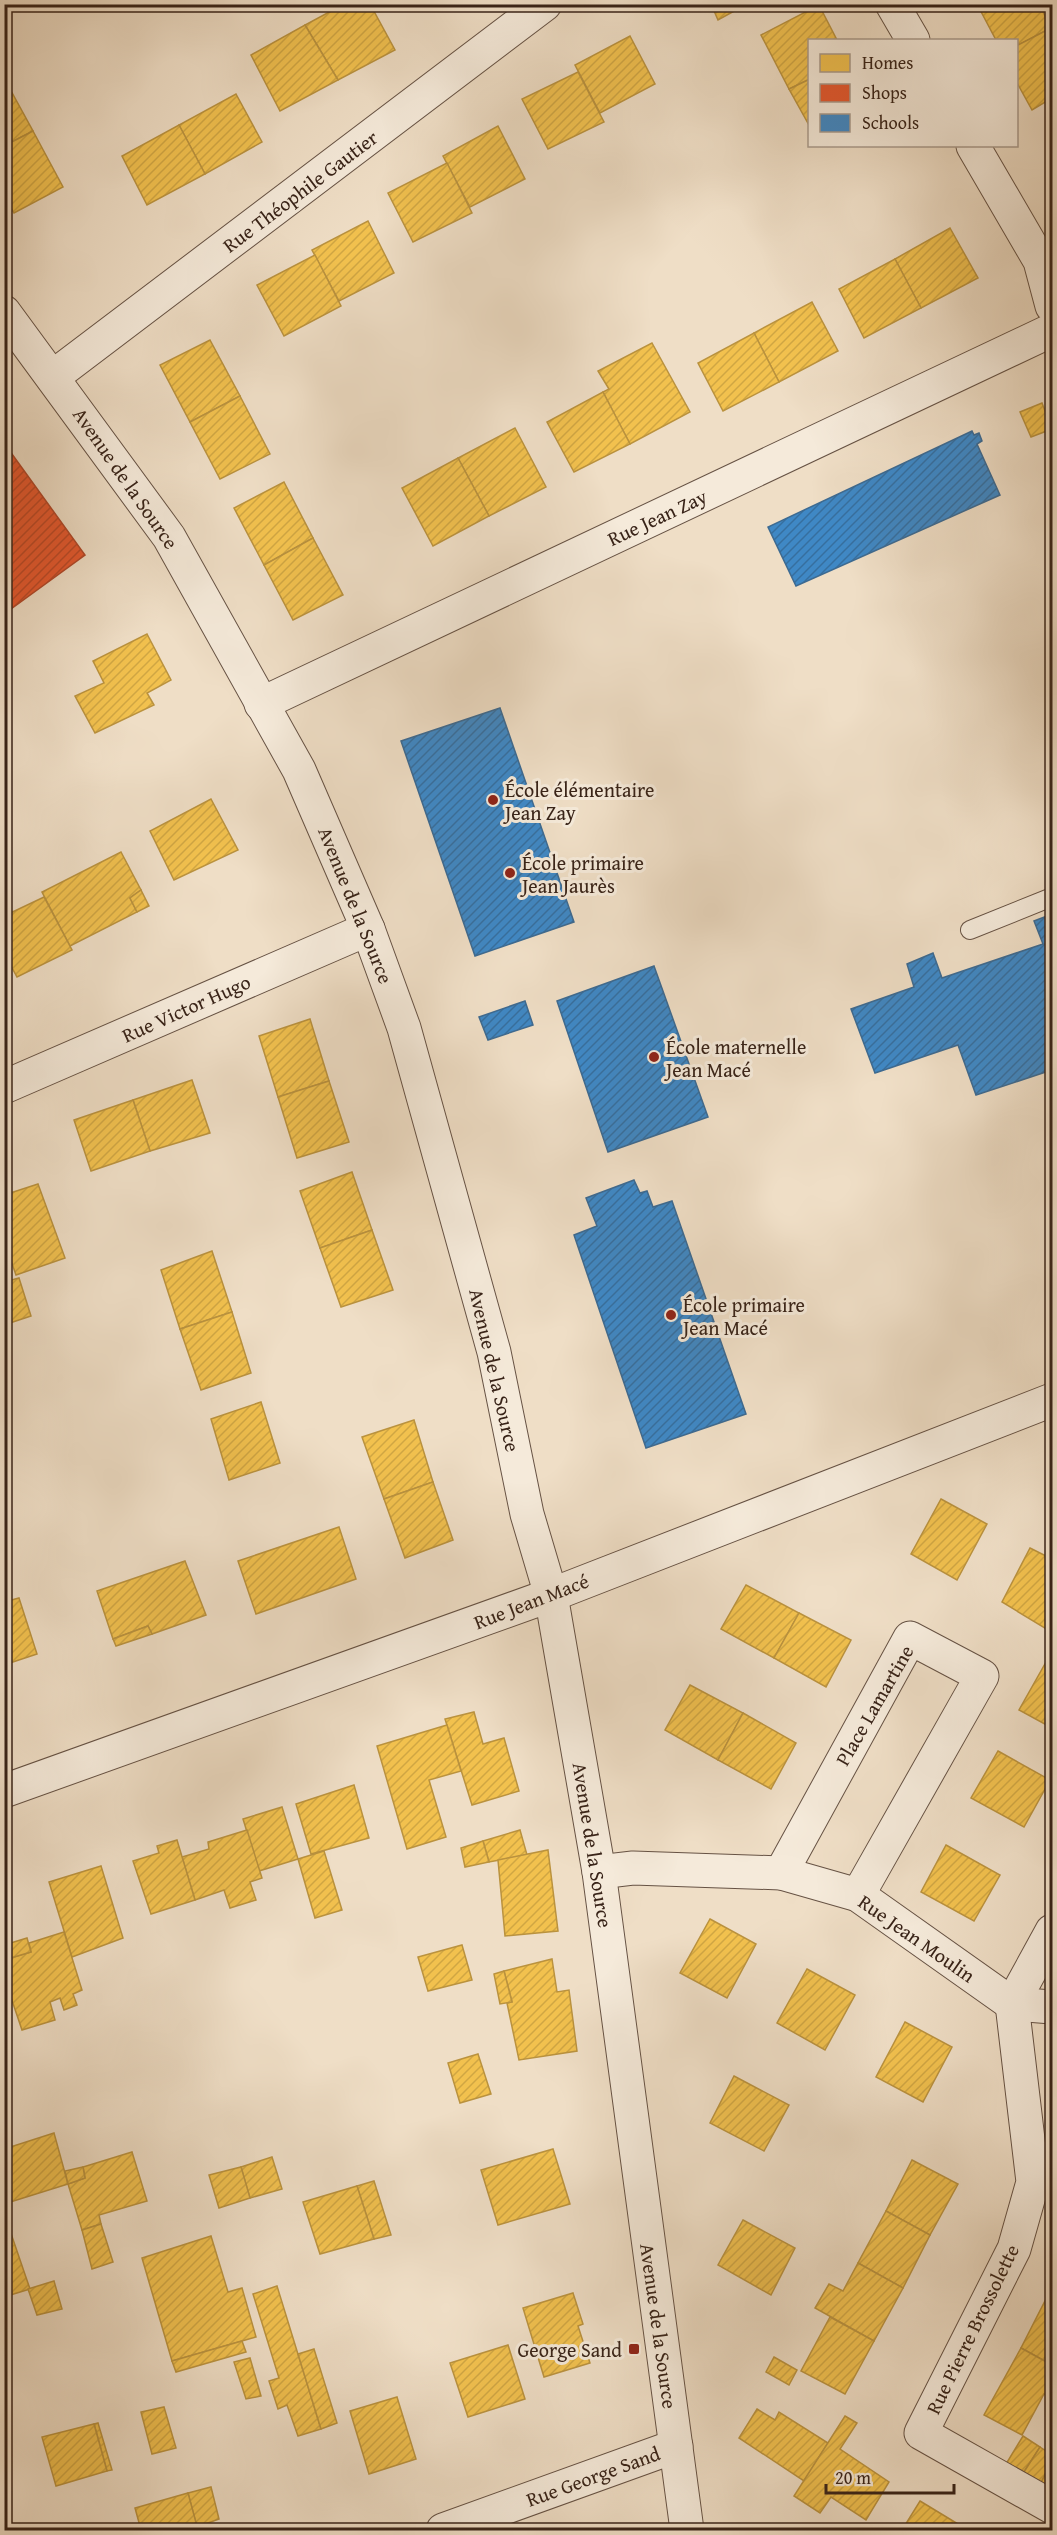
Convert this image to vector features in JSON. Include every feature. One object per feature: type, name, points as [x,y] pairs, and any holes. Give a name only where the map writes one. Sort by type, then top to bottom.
[{"type":"street","name":"Rue Théophile Gautier","points":[[54,376],[545,4]]},
{"type":"street","points":[[892,4],[912,39]]},
{"type":"street","points":[[974,147],[1040,261],[1053,306]]},
{"type":"street","name":"Avenue de la Source","points":[[4,312],[54,376],[169,537],[299,770],[368,929],[404,1029],[494,1352],[527,1514],[551,1595],[599,1872],[687,2530]]},
{"type":"street","name":"Rue Jean Zay","points":[[261,704],[1053,330]]},
{"type":"street","name":"Rue Victor Hugo","points":[[4,1087],[368,929]]},
{"type":"street","name":"Rue Jean Macé","points":[[4,1791],[551,1595],[1053,1400]]},
{"type":"street","name":"Place Lamartine","points":[[781,1873],[910,1638],[982,1676],[858,1895]]},
{"type":"street","name":"Rue Jean Moulin","points":[[599,1872],[633,1868],[781,1873],[858,1895],[1012,2004]]},
{"type":"street","points":[[1053,1931],[1012,2004],[1053,2007]]},
{"type":"street","name":"Rue Pierre Brossolette","points":[[1012,2004],[1033,2182],[1014,2249],[921,2433],[1053,2507]]},
{"type":"street","name":"Rue George Sand","points":[[443,2530],[676,2446]]},
{"type":"lane","points":[[970,930],[1053,897]]},
{"type":"building: Homes","points":[[344,4],[370,4],[395,50],[338,80],[305,25]]},
{"type":"building: Homes","points":[[711,4],[747,4],[718,20]]},
{"type":"building: Homes","points":[[977,4],[1039,4],[1051,28],[1018,45],[1018,39],[995,39]]},
{"type":"building: Homes","points":[[819,5],[836,39],[808,39],[808,80],[789,89],[761,35]]},
{"type":"building: Homes","points":[[305,25],[338,80],[280,111],[251,55]]},
{"type":"building: Homes","points":[[1051,28],[1052,98],[1032,110],[1018,85],[1018,45]]},
{"type":"building: Homes","points":[[630,36],[655,84],[600,113],[575,65]]},
{"type":"building: Homes","points":[[578,72],[604,122],[548,149],[522,99]]},
{"type":"building: Homes","points":[[4,78],[33,131],[4,146]]},
{"type":"building: Homes","points":[[808,80],[808,123],[789,89]]},
{"type":"building: Homes","points":[[236,94],[262,142],[205,174],[179,125]]},
{"type":"building: Homes","points":[[179,125],[205,174],[147,205],[122,156]]},
{"type":"building: Homes","points":[[498,126],[525,179],[470,207],[443,156]]},
{"type":"building: Homes","points":[[33,131],[63,187],[14,213],[4,196],[4,146]]},
{"type":"building: Homes","points":[[447,163],[472,213],[413,242],[388,193]]},
{"type":"building: Homes","points":[[368,221],[394,273],[339,301],[312,250]]},
{"type":"building: Homes","points":[[950,228],[978,278],[921,308],[895,259]]},
{"type":"building: Homes","points":[[315,255],[341,306],[284,336],[257,285]]},
{"type":"building: Homes","points":[[895,259],[921,308],[864,338],[839,289]]},
{"type":"building: Homes","points":[[812,302],[838,351],[779,382],[754,333]]},
{"type":"building: Homes","points":[[754,333],[779,382],[723,411],[698,363]]},
{"type":"building: Homes","points":[[210,340],[240,396],[190,422],[160,365]]},
{"type":"building: Homes","points":[[652,343],[690,412],[630,444],[603,392],[609,389],[598,371]]},
{"type":"building: Homes","points":[[603,392],[630,444],[574,472],[547,422]]},
{"type":"building: Homes","points":[[240,396],[270,454],[220,479],[190,422]]},
{"type":"building: Homes","points":[[1042,403],[1052,429],[1031,437],[1020,412]]},
{"type":"building: Homes","points":[[515,428],[546,487],[489,516],[458,458]]},
{"type":"building: Homes","points":[[458,458],[489,516],[433,546],[402,488]]},
{"type":"building: Homes","points":[[284,482],[313,538],[264,565],[234,508]]},
{"type":"building: Homes","points":[[313,538],[343,595],[293,620],[264,565]]},
{"type":"building: Homes","points":[[147,634],[171,680],[147,693],[154,705],[95,733],[75,696],[104,683],[93,661]]},
{"type":"building: Homes","points":[[211,799],[238,850],[174,880],[150,831]]},
{"type":"building: Homes","points":[[121,852],[141,890],[130,898],[137,912],[70,946],[42,892]]},
{"type":"building: Homes","points":[[141,890],[149,906],[137,912],[130,898]]},
{"type":"building: Homes","points":[[44,897],[72,950],[17,977],[4,953],[4,916]]},
{"type":"building: Homes","points":[[310,1019],[329,1081],[278,1097],[259,1036]]},
{"type":"building: Homes","points":[[192,1080],[210,1133],[150,1151],[133,1100]]},
{"type":"building: Homes","points":[[329,1081],[349,1142],[297,1158],[278,1097]]},
{"type":"building: Homes","points":[[133,1100],[150,1151],[91,1171],[74,1120]]},
{"type":"building: Homes","points":[[352,1172],[372,1230],[320,1248],[300,1191]]},
{"type":"building: Homes","points":[[38,1184],[65,1258],[16,1275],[4,1241],[4,1195]]},
{"type":"building: Homes","points":[[372,1230],[393,1290],[341,1307],[320,1248]]},
{"type":"building: Homes","points":[[212,1251],[232,1312],[180,1329],[161,1270]]},
{"type":"building: Homes","points":[[19,1278],[31,1316],[7,1324],[4,1282]]},
{"type":"building: Homes","points":[[232,1312],[251,1373],[201,1390],[180,1329]]},
{"type":"building: Homes","points":[[261,1402],[280,1463],[229,1480],[211,1419]]},
{"type":"building: Homes","points":[[414,1420],[433,1482],[384,1499],[362,1437]]},
{"type":"building: Homes","points":[[433,1482],[453,1540],[405,1558],[384,1499]]},
{"type":"building: Homes","points":[[941,1499],[987,1524],[957,1580],[911,1554]]},
{"type":"building: Homes","points":[[339,1527],[356,1579],[256,1614],[238,1561]]},
{"type":"building: Homes","points":[[1030,1548],[1052,1559],[1052,1621],[1048,1630],[1002,1602]]},
{"type":"building: Homes","points":[[185,1561],[206,1615],[152,1634],[148,1626],[113,1639],[97,1591]]},
{"type":"building: Homes","points":[[746,1585],[799,1613],[774,1658],[721,1629]]},
{"type":"building: Homes","points":[[19,1598],[37,1654],[4,1665],[4,1602]]},
{"type":"building: Homes","points":[[799,1613],[851,1640],[826,1687],[774,1658]]},
{"type":"building: Homes","points":[[148,1626],[152,1634],[116,1646],[113,1639]]},
{"type":"building: Homes","points":[[1046,1662],[1052,1666],[1052,1728],[1019,1710]]},
{"type":"building: Homes","points":[[690,1685],[743,1713],[718,1760],[665,1730]]},
{"type":"building: Homes","points":[[474,1712],[483,1744],[504,1738],[519,1791],[472,1805],[445,1719]]},
{"type":"building: Homes","points":[[743,1713],[796,1743],[771,1789],[718,1760]]},
{"type":"building: Homes","points":[[447,1725],[461,1771],[429,1780],[446,1837],[407,1849],[377,1746]]},
{"type":"building: Homes","points":[[998,1751],[1050,1780],[1024,1827],[971,1798]]},
{"type":"building: Homes","points":[[354,1785],[369,1838],[311,1854],[296,1804]]},
{"type":"building: Homes","points":[[282,1807],[298,1859],[259,1871],[243,1819]]},
{"type":"building: Homes","points":[[247,1830],[262,1878],[250,1882],[256,1900],[230,1908],[224,1890],[195,1900],[182,1857],[209,1849],[208,1842]]},
{"type":"building: Homes","points":[[520,1830],[527,1855],[489,1862],[483,1841]]},
{"type":"building: Homes","points":[[177,1840],[195,1900],[151,1914],[133,1861],[159,1853],[157,1846]]},
{"type":"building: Homes","points":[[483,1841],[489,1862],[465,1867],[461,1848]]},
{"type":"building: Homes","points":[[946,1845],[1000,1875],[974,1921],[921,1892]]},
{"type":"building: Homes","points":[[548,1850],[558,1931],[505,1936],[498,1860]]},
{"type":"building: Homes","points":[[324,1851],[342,1910],[315,1918],[298,1859]]},
{"type":"building: Homes","points":[[101,1866],[123,1938],[72,1957],[49,1882]]},
{"type":"building: Homes","points":[[710,1919],[756,1944],[727,1998],[680,1973]]},
{"type":"building: Homes","points":[[64,1932],[82,1990],[73,1994],[77,2005],[64,2010],[60,1998],[50,2002],[55,2020],[22,2030],[4,1977],[4,1960],[31,1952],[29,1943]]},
{"type":"building: Homes","points":[[27,1938],[31,1952],[4,1960],[4,1945]]},
{"type":"building: Homes","points":[[462,1945],[472,1980],[428,1991],[418,1957]]},
{"type":"building: Homes","points":[[552,1959],[557,1992],[569,1990],[577,2051],[519,2060],[507,2003],[512,2002],[504,1971]]},
{"type":"building: Homes","points":[[807,1969],[855,1995],[825,2050],[777,2023]]},
{"type":"building: Homes","points":[[504,1971],[512,2002],[500,2004],[494,1974]]},
{"type":"building: Homes","points":[[905,2022],[952,2047],[923,2102],[876,2077]]},
{"type":"building: Homes","points":[[478,2054],[491,2094],[460,2103],[448,2063]]},
{"type":"building: Homes","points":[[734,2076],[789,2105],[764,2151],[710,2123]]},
{"type":"building: Homes","points":[[54,2133],[68,2184],[4,2204],[4,2149]]},
{"type":"building: Homes","points":[[553,2149],[570,2204],[498,2225],[481,2170]]},
{"type":"building: Homes","points":[[132,2152],[147,2201],[99,2215],[101,2224],[82,2230],[68,2184],[85,2178],[83,2167]]},
{"type":"building: Homes","points":[[272,2157],[282,2189],[250,2198],[241,2167]]},
{"type":"building: Homes","points":[[912,2160],[958,2184],[930,2235],[886,2211]]},
{"type":"building: Homes","points":[[83,2167],[85,2178],[68,2184],[65,2171]]},
{"type":"building: Homes","points":[[241,2167],[250,2198],[219,2208],[209,2175]]},
{"type":"building: Homes","points":[[374,2181],[391,2235],[374,2239],[357,2186]]},
{"type":"building: Homes","points":[[357,2186],[374,2239],[320,2254],[303,2202]]},
{"type":"building: Homes","points":[[886,2211],[930,2235],[903,2288],[858,2263]]},
{"type":"building: Homes","points":[[4,2217],[30,2289],[4,2297]]},
{"type":"building: Homes","points":[[743,2220],[795,2248],[771,2295],[718,2265]]},
{"type":"building: Homes","points":[[101,2224],[113,2262],[92,2269],[82,2230]]},
{"type":"building: Homes","points":[[211,2236],[228,2292],[242,2288],[256,2337],[172,2361],[142,2258]]},
{"type":"building: Homes","points":[[858,2263],[903,2288],[874,2341],[815,2308],[829,2284],[843,2291]]},
{"type":"building: Homes","points":[[54,2281],[62,2309],[37,2315],[28,2289]]},
{"type":"building: Homes","points":[[277,2286],[321,2429],[298,2436],[287,2405],[278,2409],[269,2381],[279,2378],[253,2294]]},
{"type":"building: Homes","points":[[1052,2287],[1052,2365],[1021,2348]]},
{"type":"building: Homes","points":[[573,2293],[583,2324],[578,2326],[590,2363],[544,2377],[523,2308]]},
{"type":"building: Homes","points":[[830,2317],[874,2341],[845,2394],[801,2371]]},
{"type":"building: Homes","points":[[242,2341],[246,2352],[176,2372],[172,2361]]},
{"type":"building: Homes","points":[[508,2345],[525,2399],[468,2417],[450,2363]]},
{"type":"building: Homes","points":[[1021,2348],[1052,2365],[1052,2398],[1044,2394],[1022,2435],[984,2415]]},
{"type":"building: Homes","points":[[314,2349],[337,2423],[321,2429],[298,2354]]},
{"type":"building: Homes","points":[[774,2357],[797,2370],[789,2385],[766,2372]]},
{"type":"building: Homes","points":[[250,2358],[261,2396],[246,2399],[234,2362]]},
{"type":"building: Homes","points":[[397,2397],[416,2459],[369,2474],[350,2411]]},
{"type":"building: Homes","points":[[164,2407],[176,2448],[152,2454],[141,2412]]},
{"type":"building: Homes","points":[[757,2409],[775,2420],[779,2412],[828,2443],[804,2481],[739,2438]]},
{"type":"building: Homes","points":[[845,2416],[857,2423],[840,2449],[889,2482],[866,2520],[831,2497],[820,2513],[794,2496]]},
{"type":"building: Homes","points":[[98,2423],[112,2470],[107,2471],[94,2424]]},
{"type":"building: Homes","points":[[94,2424],[107,2471],[56,2486],[42,2437]]},
{"type":"building: Homes","points":[[1023,2436],[1040,2447],[1022,2475],[1006,2464]]},
{"type":"building: Homes","points":[[1040,2447],[1052,2455],[1052,2460],[1040,2485],[1022,2475]]},
{"type":"building: Homes","points":[[1052,2460],[1052,2491],[1040,2485]]},
{"type":"building: Homes","points":[[211,2487],[219,2519],[197,2527],[188,2493]]},
{"type":"building: Homes","points":[[188,2493],[198,2530],[141,2530],[135,2508]]},
{"type":"building: Homes","points":[[920,2501],[968,2530],[902,2530]]},
{"type":"building: Shops","points":[[4,443],[85,555],[4,614]]},
{"type":"building: Schools","points":[[972,431],[974,435],[979,433],[982,441],[977,444],[1000,495],[796,586],[768,527]]},
{"type":"building: Schools","points":[[500,708],[574,922],[475,956],[401,741]]},
{"type":"building: Schools","points":[[1052,914],[1052,1070],[976,1095],[958,1045],[875,1073],[851,1009],[914,987],[907,964],[933,953],[942,978],[1043,944],[1034,921]]},
{"type":"building: Schools","points":[[654,966],[708,1117],[608,1152],[557,1001]]},
{"type":"building: Schools","points":[[525,1001],[533,1025],[488,1040],[479,1017]]},
{"type":"building: Schools","points":[[634,1180],[640,1193],[647,1191],[653,1207],[672,1201],[746,1414],[646,1448],[574,1235],[597,1226],[586,1198]]},
{"type":"place","name":"École élémentaire Jean Zay","points":[[493,800]]},
{"type":"place","name":"École primaire Jean Jaurès","points":[[510,873]]},
{"type":"place","name":"École maternelle Jean Macé","points":[[654,1057]]},
{"type":"place","name":"École primaire Jean Macé","points":[[671,1315]]},
{"type":"place","name":"George Sand","points":[[634,2349]]}]
